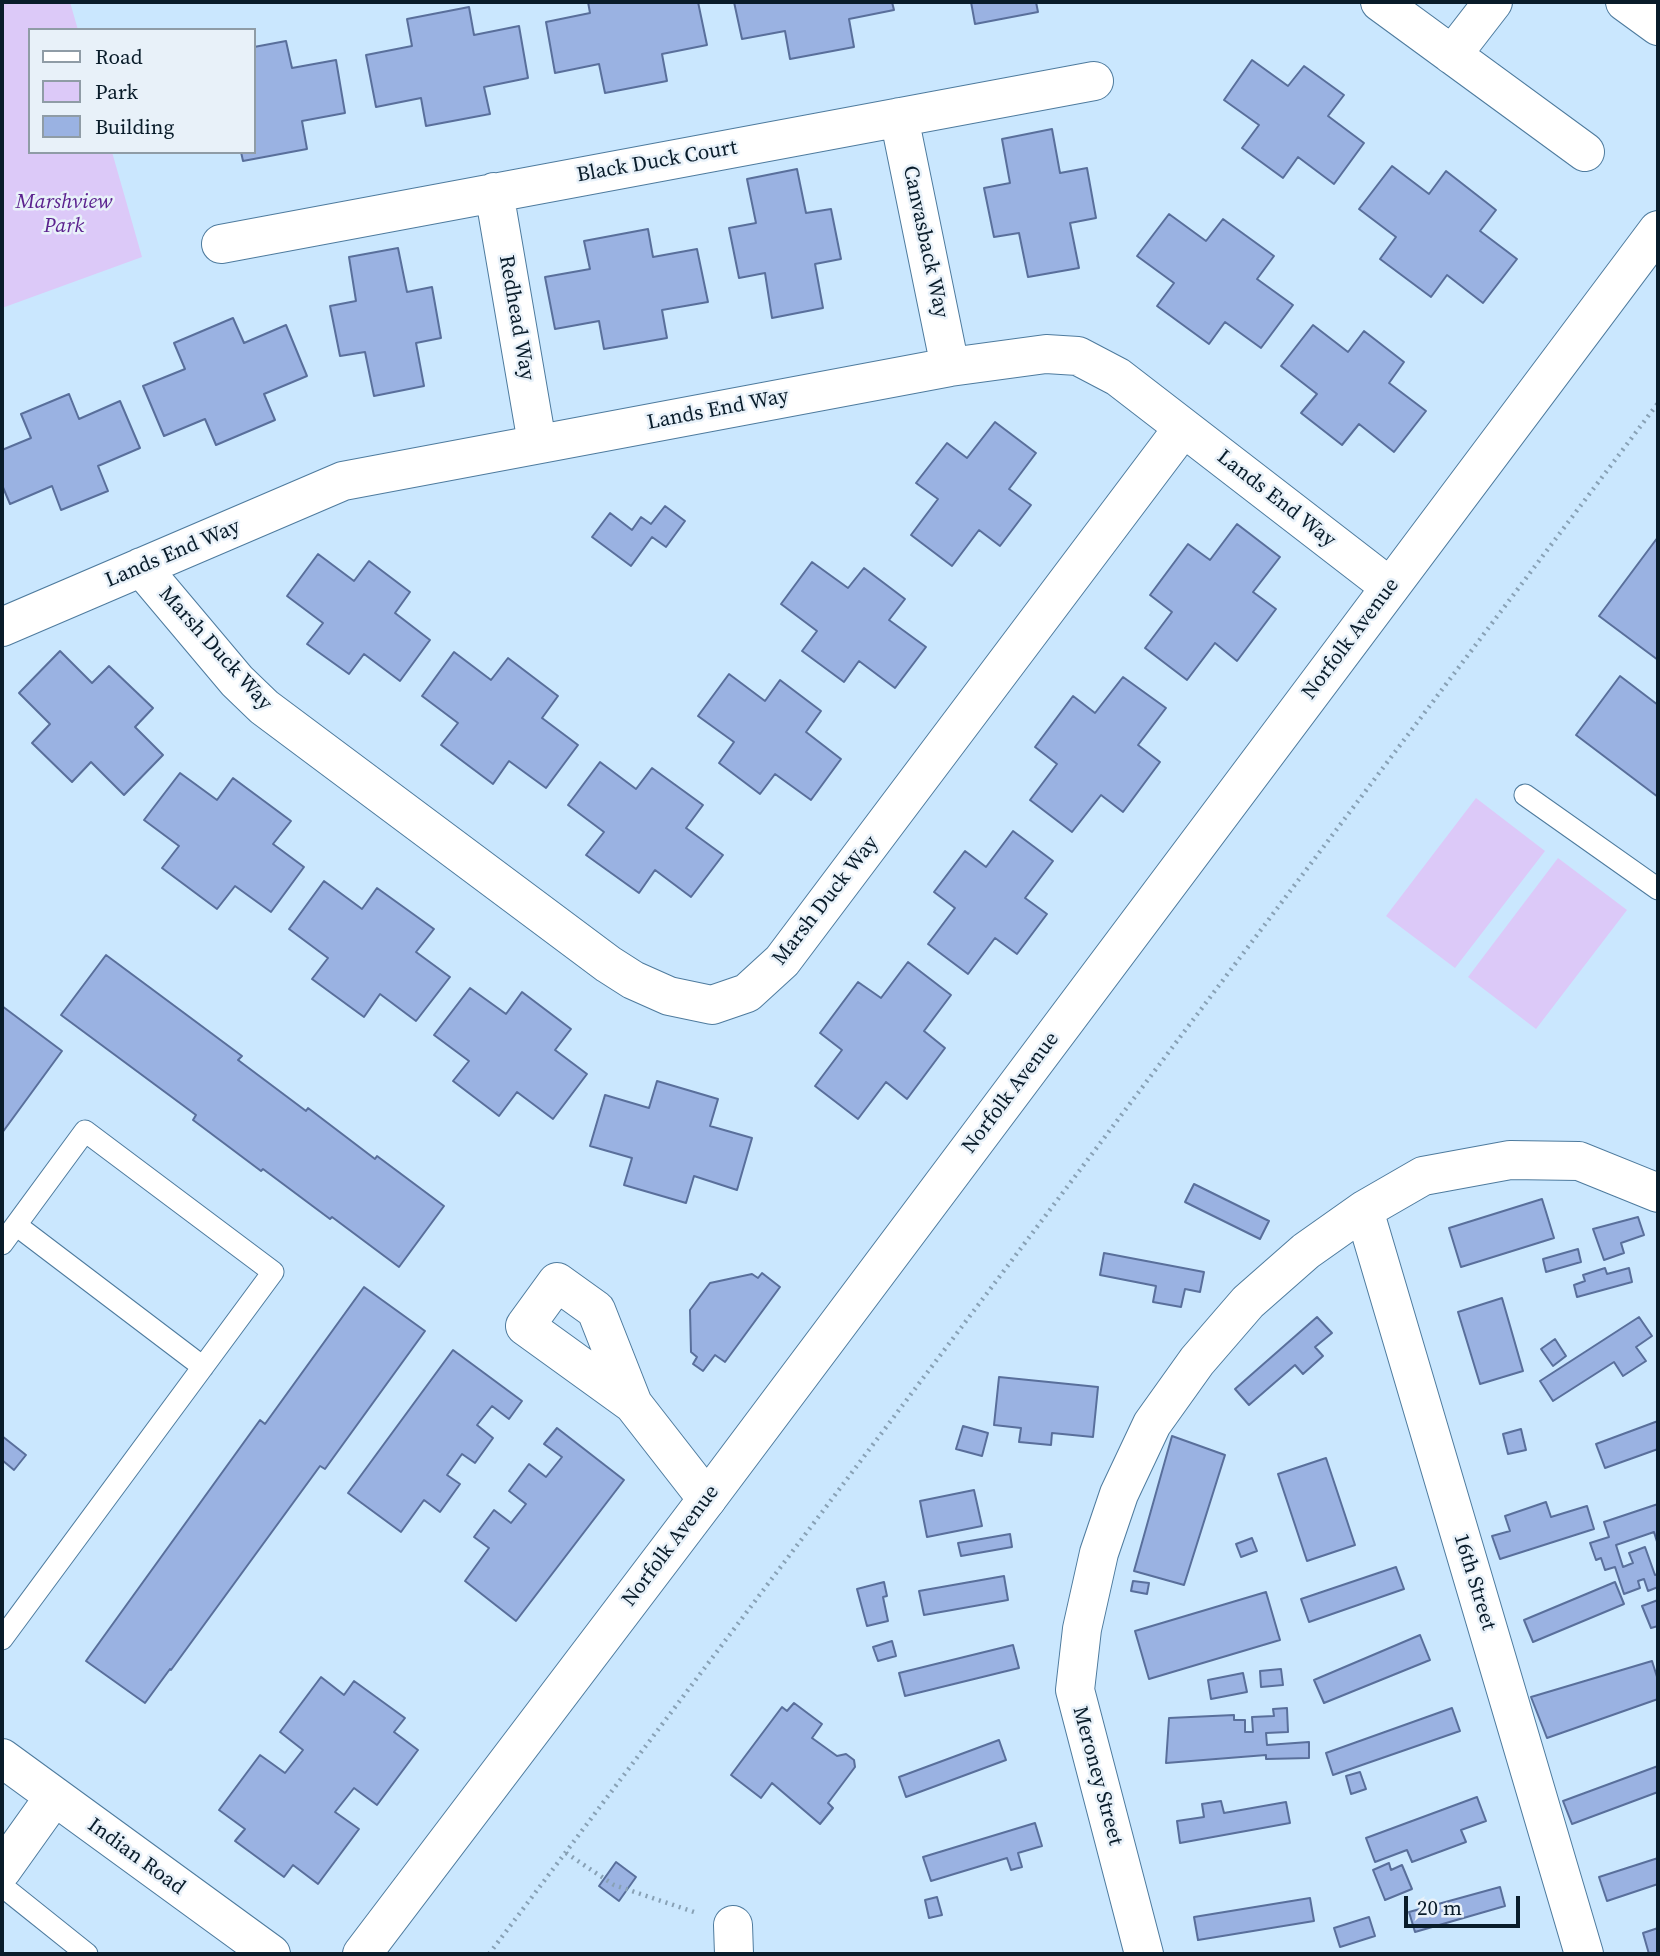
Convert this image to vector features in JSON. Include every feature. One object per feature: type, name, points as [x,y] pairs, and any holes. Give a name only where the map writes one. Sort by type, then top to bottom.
[{"type":"street","points":[[1380,2],[1586,152]]},
{"type":"street","points":[[1452,55],[1493,2]]},
{"type":"street","points":[[1625,2],[1658,26]]},
{"type":"street","name":"Black Duck Court","points":[[221,244],[1094,81]]},
{"type":"street","name":"Canvasback Way","points":[[899,117],[950,367]]},
{"type":"street","name":"Redhead Way","points":[[494,192],[537,443]]},
{"type":"street","name":"Norfolk Avenue","points":[[362,1954],[707,1499],[1658,230]]},
{"type":"street","name":"Lands End Way","points":[[2,628],[343,481],[950,367],[1046,354],[1078,356],[1118,377],[1390,587]]},
{"type":"street","name":"Marsh Duck Way","points":[[141,567],[237,681],[264,707],[608,964],[633,980],[669,996],[712,1005],[747,993],[782,961],[1183,428]]},
{"type":"street","name":"Meroney Street","points":[[1144,1954],[1075,1690],[1082,1629],[1099,1553],[1119,1494],[1152,1424],[1196,1360],[1248,1303],[1306,1251],[1364,1210],[1423,1176],[1510,1160],[1578,1161],[1658,1193]]},
{"type":"street","name":"16th Street","points":[[1364,1210],[1584,1954]]},
{"type":"street","points":[[633,1404],[707,1499]]},
{"type":"street","name":"Indian Road","points":[[2,1758],[271,1954]]},
{"type":"street","points":[[2,1870],[54,1797]]},
{"type":"lane","points":[[1525,795],[1658,889]]},
{"type":"lane","points":[[2,1244],[85,1131],[274,1272],[2,1639]]},
{"type":"lane","points":[[16,1225],[203,1367]]},
{"type":"lane","points":[[2,1886],[87,1954]]},
{"type":"path","points":[[489,1954],[1658,403]]},
{"type":"path","points":[[566,1853],[614,1885],[733,1940]]},
{"type":"green space","name":"Marshview Park","points":[[2,2],[70,2],[77,28],[28,28],[28,154],[113,154],[142,257],[2,308]]},
{"type":"green space","points":[[1476,798],[1545,851],[1455,968],[1386,916]]},
{"type":"green space","points":[[1558,858],[1627,910],[1536,1029],[1468,977]]},
{"type":"building","points":[[588,2],[698,2],[707,45],[662,54],[667,81],[605,93],[599,64],[555,73],[546,22],[590,13]]},
{"type":"building","points":[[734,2],[892,2],[894,10],[849,19],[854,47],[790,59],[785,31],[742,39]]},
{"type":"building","points":[[971,2],[1036,2],[1038,12],[975,24]]},
{"type":"building","points":[[469,7],[474,35],[519,26],[528,78],[484,87],[490,114],[426,126],[421,98],[376,107],[366,55],[412,46],[407,19]]},
{"type":"building","points":[[286,41],[292,68],[336,60],[345,113],[302,121],[307,149],[243,161],[241,154],[256,154],[256,47]]},
{"type":"building","points":[[1252,60],[1288,86],[1304,66],[1344,95],[1328,116],[1364,143],[1334,184],[1298,157],[1283,178],[1242,148],[1259,125],[1224,100]]},
{"type":"building","points":[[1052,129],[1060,173],[1087,168],[1096,218],[1070,223],[1079,268],[1028,277],[1019,233],[994,237],[984,188],[1010,183],[1002,139]]},
{"type":"building","points":[[1392,166],[1429,194],[1446,171],[1496,210],[1480,231],[1517,259],[1483,303],[1447,275],[1431,297],[1380,259],[1396,237],[1359,209]]},
{"type":"building","points":[[797,169],[806,213],[831,209],[841,259],[815,264],[823,308],[772,318],[765,273],[739,278],[729,228],[756,223],[747,179]]},
{"type":"building","points":[[1169,214],[1206,241],[1223,219],[1274,256],[1257,279],[1293,305],[1261,348],[1225,322],[1209,344],[1157,306],[1174,283],[1137,256]]},
{"type":"building","points":[[648,229],[653,257],[697,249],[708,302],[662,310],[667,338],[604,349],[599,321],[555,329],[545,277],[590,269],[584,241]]},
{"type":"building","points":[[398,248],[407,292],[432,287],[441,338],[416,343],[424,386],[374,396],[365,352],[340,356],[330,306],[356,301],[349,257]]},
{"type":"building","points":[[233,318],[244,343],[286,325],[307,376],[264,394],[275,420],[216,445],[205,419],[164,436],[143,386],[185,369],[174,343]]},
{"type":"building","points":[[1313,325],[1348,352],[1364,331],[1404,362],[1389,383],[1426,411],[1394,452],[1359,424],[1342,445],[1301,413],[1317,394],[1281,366]]},
{"type":"building","points":[[69,394],[79,419],[120,401],[140,448],[98,466],[108,491],[61,510],[52,486],[10,504],[2,485],[2,450],[31,438],[21,414]]},
{"type":"building","points":[[995,422],[1036,453],[1009,489],[1031,505],[1000,546],[979,530],[952,566],[911,535],[938,499],[916,483],[947,443],[967,458]]},
{"type":"building","points":[[665,506],[685,521],[666,547],[652,537],[631,566],[592,537],[610,513],[632,530],[641,517],[651,524]]},
{"type":"building","points":[[1237,524],[1280,557],[1253,592],[1276,609],[1237,661],[1215,643],[1187,680],[1145,648],[1172,612],[1150,595],[1188,544],[1210,560]]},
{"type":"building","points":[[1658,537],[1658,660],[1599,616]]},
{"type":"building","points":[[318,554],[354,581],[369,561],[410,592],[395,613],[430,640],[400,681],[364,654],[349,674],[307,644],[323,623],[287,596]]},
{"type":"building","points":[[812,562],[848,588],[864,568],[905,599],[889,620],[926,647],[895,688],[859,661],[844,682],[802,651],[817,631],[781,604]]},
{"type":"building","points":[[60,651],[92,683],[109,666],[153,708],[135,727],[163,755],[124,795],[91,762],[72,782],[32,743],[50,724],[19,693]]},
{"type":"building","points":[[454,652],[491,680],[508,658],[558,696],[542,718],[578,745],[546,788],[509,761],[493,784],[441,745],[458,723],[422,696]]},
{"type":"building","points":[[729,674],[765,701],[780,680],[821,711],[806,732],[841,759],[811,800],[775,774],[760,794],[719,763],[734,742],[698,716]]},
{"type":"building","points":[[1620,676],[1658,705],[1658,797],[1576,735]]},
{"type":"building","points":[[1123,677],[1166,708],[1138,745],[1160,762],[1123,812],[1101,795],[1072,832],[1030,800],[1057,764],[1035,747],[1073,696],[1095,713]]},
{"type":"building","points":[[600,762],[636,789],[652,768],[703,805],[686,828],[723,855],[691,897],[655,870],[639,893],[586,855],[604,832],[568,805]]},
{"type":"building","points":[[180,773],[217,800],[233,778],[291,821],[273,844],[304,867],[271,912],[235,886],[217,909],[162,868],[179,846],[144,820]]},
{"type":"building","points":[[1013,831],[1053,861],[1025,898],[1047,914],[1017,954],[995,938],[968,974],[928,944],[955,908],[934,892],[965,851],[986,867]]},
{"type":"building","points":[[324,881],[362,909],[377,888],[434,929],[416,952],[450,977],[416,1021],[380,994],[364,1017],[312,979],[328,958],[289,929]]},
{"type":"building","points":[[106,955],[242,1056],[238,1060],[306,1111],[308,1108],[375,1159],[377,1156],[444,1206],[399,1267],[263,1169],[261,1171],[193,1120],[196,1115],[61,1015]]},
{"type":"building","points":[[908,962],[951,995],[924,1031],[945,1048],[907,1099],[886,1082],[858,1119],[815,1086],[842,1050],[820,1033],[858,982],[881,998]]},
{"type":"building","points":[[470,988],[506,1014],[522,992],[571,1029],[555,1050],[587,1074],[553,1119],[517,1092],[499,1116],[453,1081],[469,1061],[434,1035]]},
{"type":"building","points":[[2,1006],[62,1051],[2,1133]]},
{"type":"building","points":[[657,1081],[718,1099],[710,1126],[752,1138],[737,1190],[694,1176],[686,1203],[624,1185],[632,1158],[590,1146],[605,1095],[649,1108]]},
{"type":"building","points":[[1194,1184],[1269,1221],[1260,1239],[1185,1202]]},
{"type":"building","points":[[1542,1199],[1554,1238],[1461,1267],[1449,1228]]},
{"type":"building","points":[[1638,1217],[1644,1235],[1621,1243],[1624,1253],[1604,1260],[1593,1229]]},
{"type":"building","points":[[1578,1249],[1581,1262],[1546,1272],[1543,1259]]},
{"type":"building","points":[[1104,1253],[1204,1272],[1200,1292],[1185,1289],[1181,1307],[1153,1302],[1156,1286],[1100,1275]]},
{"type":"building","points":[[1605,1268],[1607,1274],[1629,1268],[1632,1282],[1577,1297],[1574,1285],[1585,1281],[1583,1275]]},
{"type":"building","points":[[762,1273],[780,1287],[725,1362],[715,1355],[703,1371],[693,1364],[697,1357],[691,1352],[690,1310],[710,1283],[752,1274],[758,1278]]},
{"type":"building","points":[[364,1287],[425,1331],[325,1469],[320,1466],[145,1703],[86,1661],[260,1420],[265,1424]]},
{"type":"building","points":[[1502,1298],[1523,1371],[1480,1384],[1458,1312]]},
{"type":"building","points":[[1317,1317],[1332,1333],[1315,1347],[1323,1356],[1303,1374],[1295,1365],[1249,1405],[1235,1389]]},
{"type":"building","points":[[1639,1317],[1652,1336],[1636,1347],[1646,1361],[1623,1376],[1614,1362],[1553,1401],[1540,1381]]},
{"type":"building","points":[[1555,1339],[1566,1356],[1553,1366],[1541,1349]]},
{"type":"building","points":[[453,1350],[522,1401],[509,1419],[492,1406],[477,1425],[493,1438],[475,1463],[462,1454],[447,1475],[460,1484],[440,1512],[424,1500],[401,1532],[348,1493]]},
{"type":"building","points":[[999,1377],[1098,1387],[1093,1437],[1052,1433],[1051,1445],[1019,1442],[1021,1428],[994,1425]]},
{"type":"building","points":[[1658,1421],[1658,1449],[1605,1468],[1596,1444]]},
{"type":"building","points":[[963,1426],[988,1433],[982,1456],[956,1449]]},
{"type":"building","points":[[557,1428],[624,1480],[516,1621],[465,1581],[489,1548],[474,1537],[494,1510],[511,1523],[526,1504],[509,1491],[529,1464],[546,1477],[562,1457],[544,1444]]},
{"type":"building","points":[[1521,1429],[1526,1450],[1508,1454],[1503,1434]]},
{"type":"building","points":[[2,1436],[26,1455],[14,1470],[2,1460]]},
{"type":"building","points":[[1172,1436],[1225,1455],[1184,1585],[1134,1571]]},
{"type":"building","points":[[1326,1458],[1355,1545],[1307,1561],[1278,1474]]},
{"type":"building","points":[[974,1490],[982,1526],[927,1537],[920,1501]]},
{"type":"building","points":[[1546,1502],[1551,1517],[1587,1506],[1594,1529],[1500,1559],[1492,1536],[1510,1531],[1505,1516]]},
{"type":"building","points":[[1658,1504],[1658,1545],[1654,1532],[1616,1545],[1623,1567],[1633,1563],[1629,1553],[1645,1547],[1655,1575],[1658,1574],[1658,1587],[1648,1591],[1644,1579],[1638,1581],[1640,1588],[1624,1594],[1615,1567],[1605,1570],[1601,1558],[1596,1560],[1590,1543],[1609,1537],[1604,1522]]},
{"type":"building","points":[[1010,1534],[1012,1547],[961,1556],[958,1543]]},
{"type":"building","points":[[1252,1538],[1257,1551],[1241,1557],[1236,1544]]},
{"type":"building","points":[[1396,1567],[1404,1589],[1309,1622],[1301,1599]]},
{"type":"building","points":[[1004,1576],[1008,1600],[924,1615],[919,1591]]},
{"type":"building","points":[[1133,1581],[1149,1583],[1147,1594],[1131,1591]]},
{"type":"building","points":[[884,1582],[887,1596],[883,1597],[888,1621],[867,1626],[857,1589]]},
{"type":"building","points":[[1615,1582],[1624,1604],[1533,1642],[1524,1620]]},
{"type":"building","points":[[1266,1592],[1280,1640],[1149,1679],[1135,1631]]},
{"type":"building","points":[[1658,1600],[1658,1626],[1651,1628],[1642,1606]]},
{"type":"building","points":[[1420,1635],[1430,1660],[1324,1703],[1314,1680]]},
{"type":"building","points":[[892,1641],[896,1656],[878,1661],[873,1647]]},
{"type":"building","points":[[1013,1645],[1019,1668],[905,1696],[899,1673]]},
{"type":"building","points":[[1652,1661],[1658,1680],[1658,1699],[1547,1738],[1531,1697]]},
{"type":"building","points":[[1281,1669],[1283,1685],[1261,1687],[1260,1671]]},
{"type":"building","points":[[1243,1673],[1247,1692],[1211,1699],[1208,1680]]},
{"type":"building","points":[[321,1677],[344,1695],[354,1681],[405,1718],[394,1732],[418,1750],[377,1805],[354,1788],[335,1812],[359,1829],[318,1884],[293,1865],[284,1877],[235,1841],[245,1829],[219,1810],[260,1755],[285,1773],[303,1750],[280,1732]]},
{"type":"building","points":[[794,1703],[822,1724],[812,1738],[837,1756],[846,1754],[854,1760],[855,1767],[828,1803],[833,1808],[820,1824],[772,1783],[761,1798],[731,1775],[782,1707],[787,1711]]},
{"type":"building","points":[[1287,1708],[1288,1732],[1266,1733],[1267,1745],[1309,1742],[1309,1758],[1266,1759],[1266,1755],[1166,1763],[1169,1718],[1234,1715],[1234,1720],[1245,1720],[1245,1732],[1253,1732],[1252,1717],[1274,1716],[1273,1709]]},
{"type":"building","points":[[1452,1708],[1460,1731],[1333,1775],[1326,1753]]},
{"type":"building","points":[[999,1740],[1006,1760],[906,1797],[899,1777]]},
{"type":"building","points":[[1658,1766],[1658,1792],[1572,1824],[1563,1801]]},
{"type":"building","points":[[1360,1772],[1366,1789],[1351,1794],[1346,1776]]},
{"type":"building","points":[[1477,1797],[1486,1821],[1461,1830],[1466,1842],[1412,1862],[1407,1850],[1375,1862],[1366,1838]]},
{"type":"building","points":[[1221,1801],[1224,1813],[1286,1802],[1290,1823],[1180,1843],[1177,1821],[1204,1817],[1202,1804]]},
{"type":"building","points":[[1035,1823],[1042,1846],[1018,1853],[1022,1867],[1011,1870],[1007,1858],[931,1881],[923,1857]]},
{"type":"building","points":[[1658,1858],[1658,1884],[1607,1901],[1599,1877]]},
{"type":"building","points":[[616,1862],[636,1877],[619,1901],[599,1886]]},
{"type":"building","points":[[1389,1863],[1391,1870],[1402,1865],[1412,1889],[1385,1900],[1373,1870]]},
{"type":"building","points":[[1500,1887],[1505,1906],[1415,1932],[1409,1912]]},
{"type":"building","points":[[937,1897],[942,1915],[929,1918],[925,1900]]},
{"type":"building","points":[[1310,1898],[1314,1921],[1198,1940],[1194,1917]]},
{"type":"building","points":[[1369,1917],[1375,1936],[1340,1947],[1334,1928]]},
{"type":"building","points":[[1658,1928],[1658,1954],[1649,1954],[1643,1933]]}]
